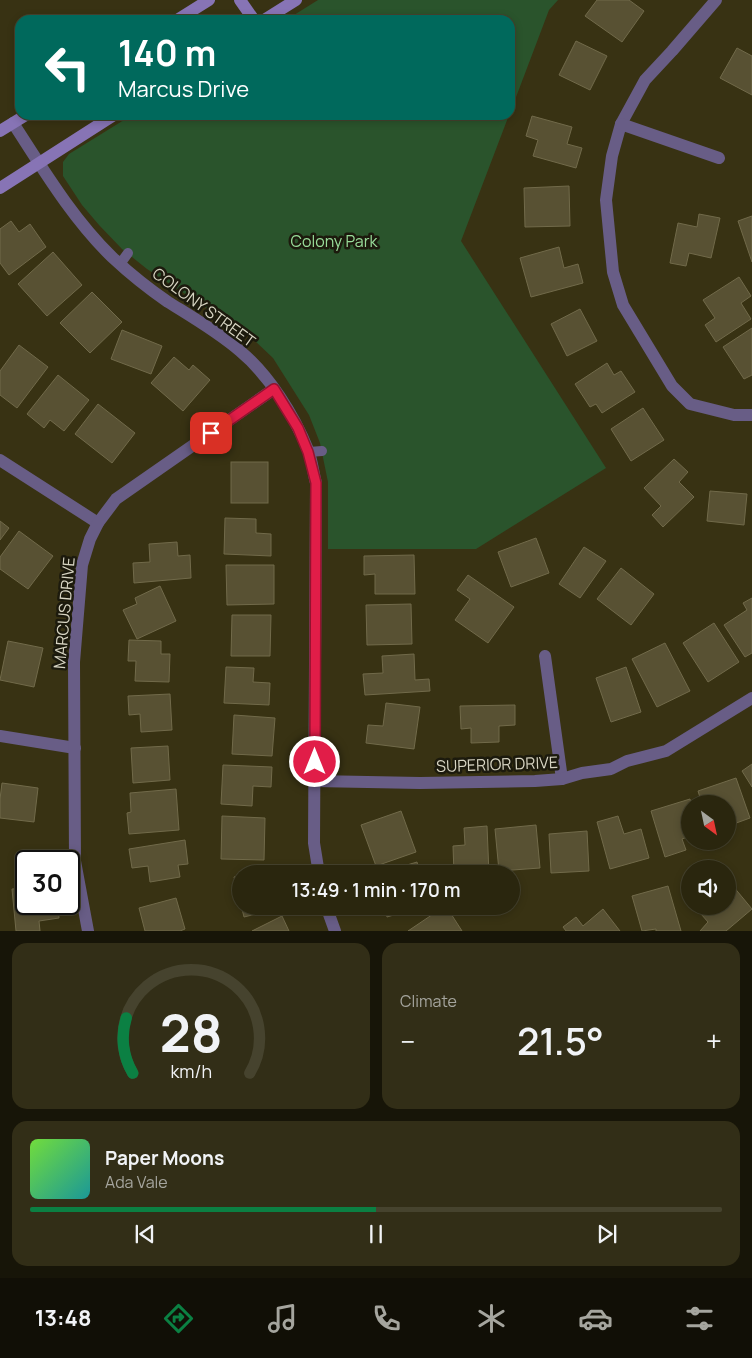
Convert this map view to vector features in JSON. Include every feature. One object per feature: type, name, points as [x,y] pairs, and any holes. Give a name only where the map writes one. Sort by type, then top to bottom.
[{"type":"main road","points":[[185,15],[209,0]]},
{"type":"main road","points":[[240,0],[250,15]]},
{"type":"main road","points":[[272,15],[296,0]]},
{"type":"main road","points":[[0,131],[17,120]]},
{"type":"main road","points":[[0,188],[105,120]]},
{"type":"street","points":[[716,0],[645,80],[622,124],[612,156],[606,200],[613,272],[623,305],[672,386],[690,404],[734,415],[752,415]]},
{"type":"street","name":"COLONY STREET","points":[[12,123],[67,205],[112,257],[124,259],[165,300],[216,333],[240,351],[259,370],[274,389],[298,428],[308,452],[316,483],[314,843],[318,865]]},
{"type":"street","points":[[622,124],[719,158]]},
{"type":"street","name":"MARCUS DRIVE","points":[[88,930],[75,862],[74,662],[82,565],[90,539],[98,522],[116,499],[274,389]]},
{"type":"street","points":[[0,460],[98,522]]},
{"type":"street","points":[[545,656],[562,779]]},
{"type":"street","name":"SUPERIOR DRIVE","points":[[315,781],[420,783],[562,779],[582,773],[611,769],[627,761],[666,751],[752,698]]},
{"type":"street","points":[[0,736],[75,748]]},
{"type":"street","points":[[329,915],[335,930]]},
{"type":"lane","points":[[308,452],[322,451]]},
{"type":"green space","points":[[318,0],[558,0],[549,10],[515,100],[515,15],[294,15]]},
{"type":"green space","name":"Colony Park","points":[[124,120],[507,120],[461,241],[606,468],[476,549],[328,549],[328,482],[320,443],[309,415],[273,358],[252,338],[147,269],[122,249],[82,205],[63,176],[63,162],[69,154]]},
{"type":"building","points":[[597,0],[629,0],[644,11],[622,42],[585,16]]},
{"type":"building","points":[[576,41],[607,56],[590,90],[559,75]]},
{"type":"building","points":[[737,48],[752,56],[752,95],[720,78]]},
{"type":"building","points":[[532,116],[572,127],[567,144],[582,148],[576,168],[533,156],[538,140],[526,136]]},
{"type":"building","points":[[569,186],[570,226],[525,227],[524,188]]},
{"type":"building","points":[[699,214],[720,218],[711,258],[689,253],[686,266],[670,263],[678,223],[697,227]]},
{"type":"building","points":[[752,216],[752,262],[738,221]]},
{"type":"building","points":[[11,221],[19,232],[30,224],[46,247],[9,275],[0,263],[0,229]]},
{"type":"building","points":[[559,247],[564,268],[578,264],[583,283],[531,297],[520,258]]},
{"type":"building","points":[[53,252],[82,285],[47,316],[18,284]]},
{"type":"building","points":[[739,277],[751,296],[741,303],[751,319],[716,342],[705,325],[715,318],[703,300]]},
{"type":"building","points":[[92,292],[122,322],[90,353],[60,323]]},
{"type":"building","points":[[580,309],[597,341],[567,356],[551,324]]},
{"type":"building","points":[[752,328],[752,375],[744,379],[723,347]]},
{"type":"building","points":[[122,330],[162,346],[151,374],[111,359]]},
{"type":"building","points":[[19,345],[48,367],[17,408],[0,395],[0,371]]},
{"type":"building","points":[[174,357],[189,370],[193,365],[210,380],[183,411],[151,383]]},
{"type":"building","points":[[607,363],[614,375],[621,371],[635,392],[602,413],[596,404],[590,407],[575,384]]},
{"type":"building","points":[[58,375],[89,400],[64,431],[50,420],[44,428],[27,414]]},
{"type":"building","points":[[98,404],[135,433],[112,463],[75,434]]},
{"type":"building","points":[[643,408],[664,440],[631,461],[611,429]]},
{"type":"building","points":[[674,459],[688,472],[679,482],[694,497],[663,527],[652,515],[661,506],[644,488]]},
{"type":"building","points":[[231,462],[268,462],[268,503],[231,503]]},
{"type":"building","points":[[710,491],[747,494],[744,525],[707,521]]},
{"type":"building","points":[[225,518],[256,519],[256,533],[271,534],[271,556],[224,554]]},
{"type":"building","points":[[0,521],[9,528],[0,540]]},
{"type":"building","points":[[19,531],[53,556],[28,589],[0,569],[0,557]]},
{"type":"building","points":[[536,538],[549,573],[511,587],[498,552]]},
{"type":"building","points":[[177,542],[178,556],[190,555],[191,578],[134,583],[133,563],[150,562],[149,544]]},
{"type":"building","points":[[584,547],[606,561],[580,598],[559,584]]},
{"type":"building","points":[[414,555],[415,594],[375,594],[375,574],[364,575],[364,556]]},
{"type":"building","points":[[226,565],[274,565],[274,604],[227,605]]},
{"type":"building","points":[[621,568],[654,594],[631,625],[597,599]]},
{"type":"building","points":[[468,575],[514,607],[488,643],[455,620],[470,599],[457,590]]},
{"type":"building","points":[[160,586],[176,621],[137,639],[123,610],[137,604],[135,598]]},
{"type":"building","points":[[752,598],[752,653],[745,657],[724,625],[747,610],[743,603]]},
{"type":"building","points":[[411,604],[412,644],[367,645],[366,605]]},
{"type":"building","points":[[232,615],[271,615],[270,656],[231,656]]},
{"type":"building","points":[[714,623],[739,662],[708,682],[683,643]]},
{"type":"building","points":[[129,640],[161,641],[161,654],[170,654],[169,682],[135,681],[136,661],[128,661]]},
{"type":"building","points":[[8,641],[43,648],[34,687],[0,680]]},
{"type":"building","points":[[665,643],[690,691],[657,707],[632,659]]},
{"type":"building","points":[[414,654],[415,680],[429,679],[430,691],[365,695],[363,674],[383,673],[382,656]]},
{"type":"building","points":[[226,667],[254,668],[253,682],[270,683],[269,705],[224,703]]},
{"type":"building","points":[[626,667],[641,712],[611,722],[596,678]]},
{"type":"building","points":[[170,694],[172,730],[141,732],[140,714],[129,715],[128,696]]},
{"type":"building","points":[[386,703],[420,707],[414,749],[366,743],[368,725],[383,726]]},
{"type":"building","points":[[515,705],[515,725],[499,726],[499,742],[471,743],[471,728],[461,729],[460,706]]},
{"type":"building","points":[[234,715],[275,718],[272,756],[232,754]]},
{"type":"building","points":[[168,746],[170,780],[133,783],[131,748]]},
{"type":"building","points":[[752,764],[752,787],[742,771]]},
{"type":"building","points":[[223,765],[272,767],[271,787],[253,786],[252,806],[221,804]]},
{"type":"building","points":[[736,778],[750,818],[736,823],[736,795],[699,795],[698,791]]},
{"type":"building","points":[[2,783],[38,788],[34,822],[0,818]]},
{"type":"building","points":[[176,789],[179,830],[129,834],[127,813],[131,812],[130,793]]},
{"type":"building","points":[[681,802],[681,850],[686,850],[665,857],[651,811]]},
{"type":"building","points":[[401,811],[416,852],[376,865],[361,825]]},
{"type":"building","points":[[222,816],[265,818],[264,860],[221,859]]},
{"type":"building","points":[[618,816],[624,834],[641,829],[649,858],[610,869],[597,822]]},
{"type":"building","points":[[536,825],[540,868],[520,869],[520,865],[498,865],[495,829]]},
{"type":"building","points":[[487,826],[489,865],[454,865],[453,846],[465,845],[464,828]]},
{"type":"building","points":[[587,831],[589,871],[551,873],[549,834]]},
{"type":"building","points":[[185,840],[188,864],[178,865],[180,877],[150,882],[148,866],[132,868],[129,849]]},
{"type":"building","points":[[417,862],[418,865],[407,865]]},
{"type":"building","points":[[668,886],[681,931],[656,931],[656,929],[642,931],[632,896]]},
{"type":"building","points":[[12,889],[15,889],[15,915],[59,915],[59,918],[39,921],[40,931],[16,931]]},
{"type":"building","points":[[736,890],[752,909],[726,931],[700,931],[708,922],[702,915],[736,915]]},
{"type":"building","points":[[176,898],[185,929],[180,931],[145,931],[139,908]]},
{"type":"building","points":[[603,909],[620,931],[566,931],[563,927],[576,917],[583,926]]},
{"type":"building","points":[[432,915],[452,915],[462,931],[408,931]]},
{"type":"building","points":[[282,916],[289,931],[252,931]]},
{"type":"route","points":[[211,433],[274,389],[298,428],[308,452],[316,483],[315,762]]}]
